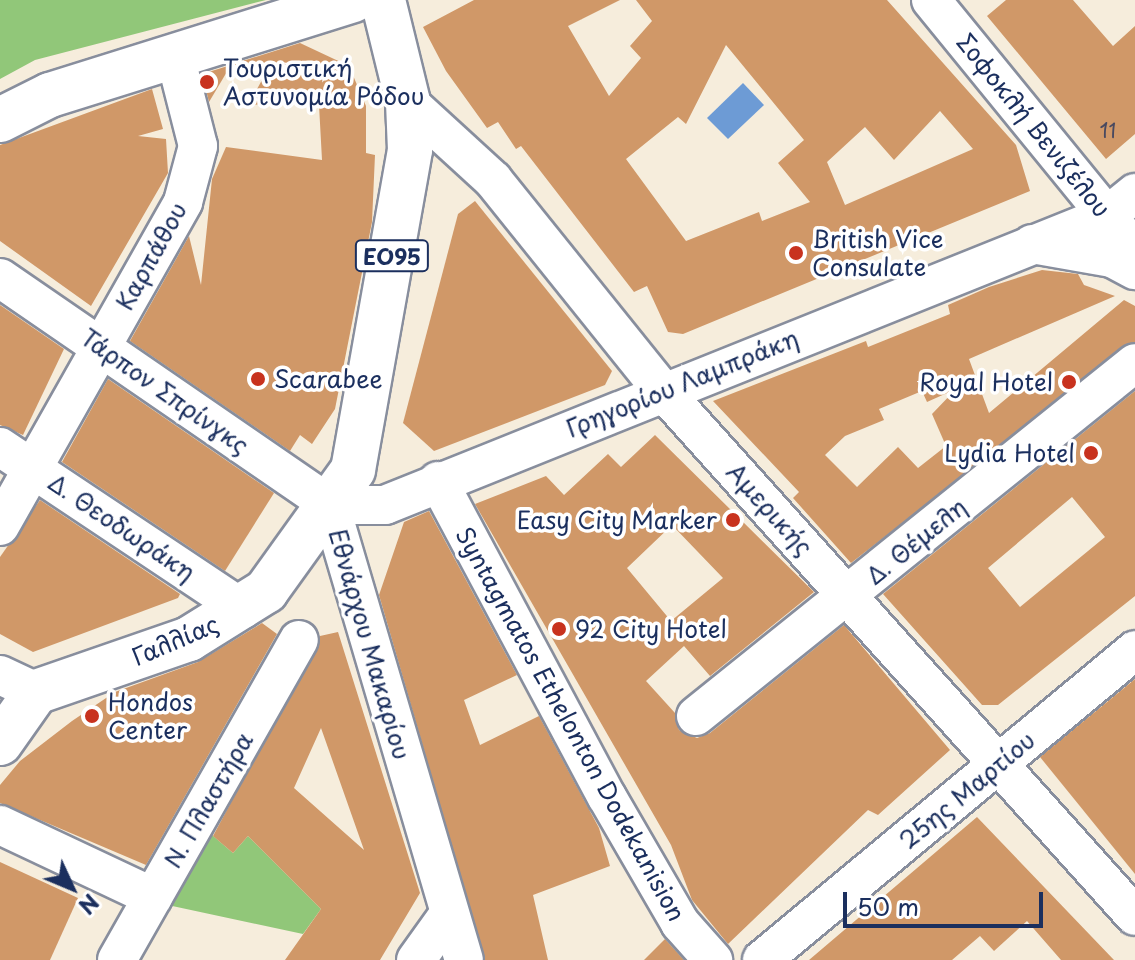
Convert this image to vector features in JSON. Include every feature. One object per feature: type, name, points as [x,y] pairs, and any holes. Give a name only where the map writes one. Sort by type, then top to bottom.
[{"type":"main road","points":[[0,120],[50,95],[354,0]]},
{"type":"main road","name":"Εθνάρχου Μακαρίου","points":[[330,505],[353,470],[410,150],[406,91],[383,0]]},
{"type":"main road","points":[[306,15],[373,43],[406,91]]},
{"type":"main road","name":"Γαλλίας","points":[[0,743],[18,683],[189,639],[243,609],[266,591],[330,505]]},
{"type":"street","name":"Σοφοκλή Βενιζέλου","points":[[931,0],[1121,204],[1135,250]]},
{"type":"street","name":"Καρπάθου","points":[[0,526],[183,202],[198,146],[175,56]]},
{"type":"street","name":"Αμερικής","points":[[406,91],[493,180],[662,390],[1135,916]]},
{"type":"street","name":"Γρηγορίου Λαμπράκη","points":[[330,505],[385,505],[662,390],[1032,244],[1121,204]]},
{"type":"street","points":[[1032,244],[1112,258],[1135,270]]},
{"type":"street","name":"Τάρπον Σπρίνγκς","points":[[0,278],[330,505]]},
{"type":"street","name":"Δ. Θέμελη","points":[[696,716],[1135,363]]},
{"type":"street","name":"Δ. Θεοδωράκη","points":[[0,447],[33,465],[243,609]]},
{"type":"street","name":"Syntagmatos Ethelonton Dodekanision","points":[[438,481],[607,797],[680,923],[713,960]]},
{"type":"street","name":"Εθνάρχου Μακαρίου","points":[[330,505],[464,960]]},
{"type":"street","name":"Ν. Πλαστήρα","points":[[117,960],[299,640]]},
{"type":"street","name":"25ης Μαρτίου","points":[[762,960],[1135,650]]},
{"type":"street","points":[[0,825],[153,897]]},
{"type":"street","points":[[416,960],[449,914]]},
{"type":"green space","points":[[0,0],[266,0],[35,60],[0,79]]},
{"type":"green space","points":[[205,829],[233,853],[248,836],[321,909],[303,934],[163,904]]},
{"type":"water","points":[[743,83],[764,105],[728,139],[707,118]]},
{"type":"building","points":[[474,0],[620,0],[568,26],[609,96],[641,58],[630,46],[652,21],[636,0],[887,0],[1016,145],[1030,191],[683,334],[668,332],[647,286],[634,292],[521,146],[516,149],[498,122],[487,128],[446,71],[423,27]],"holes":[[[726,45],[804,140],[778,163],[810,202],[762,221],[759,212],[686,241],[626,159],[678,117],[686,124]],[[940,111],[973,149],[845,205],[827,162],[865,127],[894,160]]]},
{"type":"building","points":[[1006,0],[1073,0],[1113,46],[1135,26],[1135,134],[1106,159],[987,16]]},
{"type":"building","points":[[300,43],[349,66],[366,106],[366,153],[375,155],[372,222],[335,409],[312,444],[300,435],[290,451],[130,341],[189,236],[201,285],[212,179],[226,147],[322,160],[319,105],[304,93],[247,107],[262,80],[233,64]]},
{"type":"building","points":[[231,65],[209,102],[202,74]]},
{"type":"building","points":[[152,89],[163,129],[138,136],[166,139],[168,173],[91,306],[0,241],[0,145]]},
{"type":"building","points":[[475,201],[612,371],[605,385],[434,451],[403,423],[458,214]]},
{"type":"building","points":[[1042,270],[1078,274],[1084,285],[1115,296],[969,359],[989,413],[1124,300],[1135,306],[1135,342],[851,563],[793,498],[799,492],[713,401],[866,341],[868,347],[950,314],[948,305],[989,287]],"holes":[[[956,389],[932,414],[946,446],[918,468],[898,447],[857,487],[825,455],[845,436],[884,420],[879,409],[922,391],[927,402]]]},
{"type":"building","points":[[0,305],[64,349],[23,435],[0,425]]},
{"type":"building","points":[[108,379],[274,493],[225,571],[62,462]]},
{"type":"building","points":[[1135,391],[1135,596],[998,705],[982,705],[883,594]],"holes":[[[1072,497],[1105,537],[1020,607],[988,568]]]},
{"type":"building","points":[[655,435],[814,592],[710,676],[684,646],[646,681],[675,713],[679,730],[697,738],[710,733],[844,625],[950,750],[878,815],[868,810],[728,944],[692,900],[671,845],[475,504],[546,476],[564,495],[608,454],[621,467]],"holes":[[[672,525],[723,578],[671,621],[627,568]]]},
{"type":"building","points":[[40,500],[180,594],[178,598],[33,652],[0,634],[0,557]]},
{"type":"building","points":[[429,511],[517,675],[464,700],[480,745],[539,716],[599,828],[610,866],[533,895],[548,960],[485,960],[379,595],[404,522]]},
{"type":"building","points":[[262,623],[277,634],[146,865],[0,803],[0,785],[20,761],[72,721],[115,692],[198,662]]},
{"type":"building","points":[[338,632],[420,893],[380,960],[285,960],[321,909],[248,836],[233,853],[213,836],[320,636]],"holes":[[[321,728],[364,850],[294,788]]]},
{"type":"building","points":[[1135,679],[1135,874],[1040,757]]},
{"type":"building","points":[[977,817],[1114,960],[1061,960],[1027,921],[994,951],[980,936],[952,960],[809,960]]},
{"type":"building","points":[[0,862],[78,898],[50,960],[0,960]]},
{"type":"building","points":[[665,939],[684,960],[644,960]]},
{"type":"place","name":"Τουριστική Αστυνομία Ρόδου","points":[[207,82]]},
{"type":"place","name":"British Vice Consulate","points":[[796,253]]},
{"type":"place","name":"Scarabee","points":[[258,379]]},
{"type":"place","name":"Royal Hotel","points":[[1069,382]]},
{"type":"place","name":"Lydia Hotel","points":[[1091,453]]},
{"type":"place","name":"Easy City Marker","points":[[733,520]]},
{"type":"place","name":"92 City Hotel","points":[[559,629]]},
{"type":"place","name":"Hondos Center","points":[[92,716]]}]
